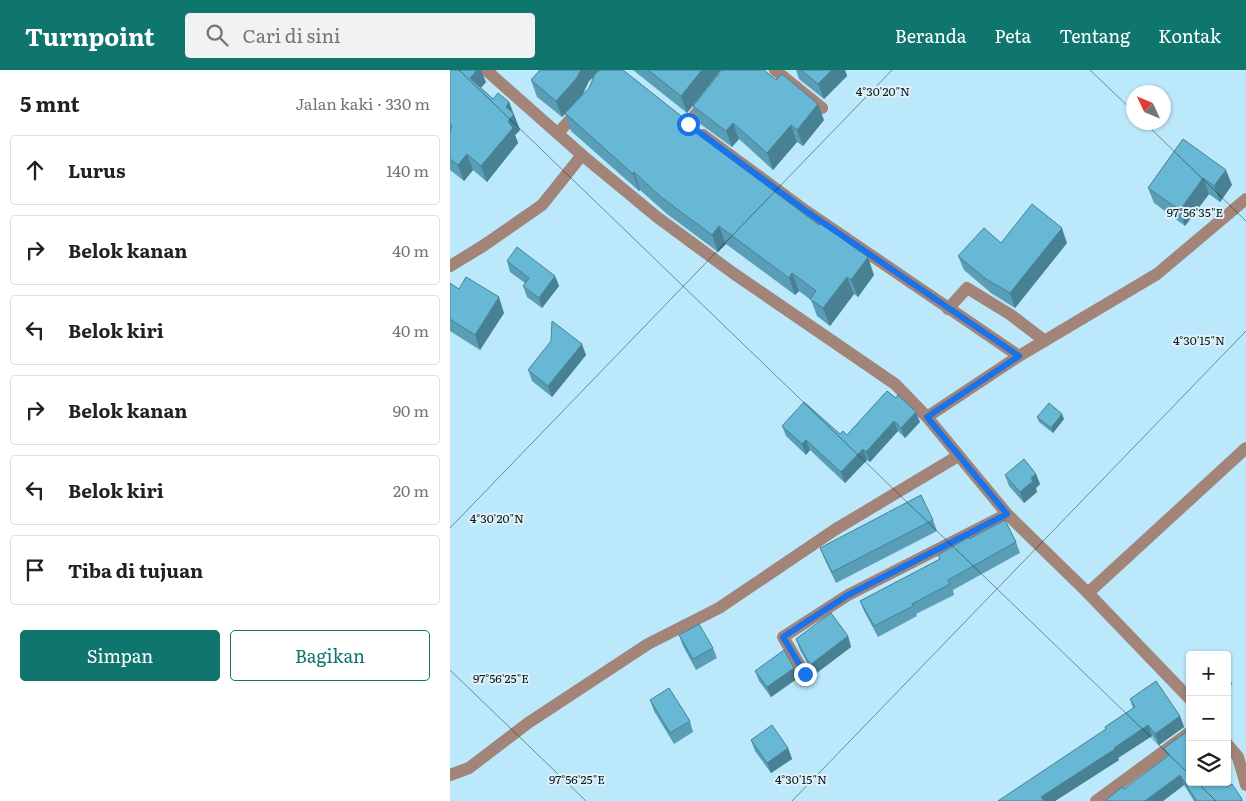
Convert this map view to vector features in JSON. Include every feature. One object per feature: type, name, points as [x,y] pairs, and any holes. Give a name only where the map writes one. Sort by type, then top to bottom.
[{"type":"street","points":[[486,70],[582,155],[657,217],[733,273],[895,384],[927,417],[1007,514],[1088,593],[1187,696]]},
{"type":"street","points":[[775,70],[822,108]]},
{"type":"street","points":[[712,93],[684,121],[806,211],[1019,356]]},
{"type":"street","points":[[558,133],[589,100]]},
{"type":"street","points":[[450,266],[483,246],[542,205],[582,155]]},
{"type":"street","points":[[927,417],[1019,356],[1157,274],[1246,199]]},
{"type":"street","points":[[948,309],[967,288],[1011,315],[1045,341]]},
{"type":"street","points":[[1088,593],[1246,448]]},
{"type":"street","points":[[450,775],[470,768],[528,723],[648,644],[719,608],[836,530],[958,456]]},
{"type":"street","points":[[805,674],[783,637],[848,595],[1007,514]]},
{"type":"street","points":[[1096,801],[1186,735]]},
{"type":"street","points":[[1231,749],[1238,757],[1246,785]]},
{"type":"building","points":[[450,70],[477,70],[470,78],[493,99],[498,93],[509,102],[506,107],[514,114],[508,121],[513,128],[481,166],[467,154],[458,165],[450,159],[450,132],[452,126],[450,124]]},
{"type":"building","points":[[540,70],[581,70],[576,79],[556,101],[531,80]]},
{"type":"building","points":[[600,70],[623,70],[714,142],[712,145],[819,225],[820,223],[868,257],[851,280],[847,277],[823,308],[810,299],[816,291],[792,273],[789,278],[719,226],[712,235],[661,197],[634,172],[633,174],[565,113],[589,88],[595,74]]},
{"type":"building","points":[[648,70],[702,70],[681,96]]},
{"type":"building","points":[[722,70],[764,70],[776,80],[782,74],[818,104],[797,130],[791,125],[767,153],[733,123],[726,131],[693,106]]},
{"type":"building","points":[[801,70],[832,70],[818,84]]},
{"type":"building","points":[[1183,139],[1226,170],[1214,186],[1203,178],[1180,210],[1148,188]]},
{"type":"building","points":[[1032,204],[1062,228],[1010,293],[986,279],[958,256],[984,228],[1001,243]]},
{"type":"building","points":[[517,247],[555,276],[539,298],[523,286],[529,278],[507,261]]},
{"type":"building","points":[[466,277],[499,297],[475,335],[450,319],[450,283],[459,289]]},
{"type":"building","points":[[552,321],[582,344],[548,386],[528,370],[551,341]]},
{"type":"building","points":[[887,391],[896,398],[898,395],[916,412],[901,428],[894,421],[866,452],[863,449],[841,472],[806,440],[802,444],[782,426],[804,402],[840,434],[843,431],[847,435]]},
{"type":"building","points":[[1049,403],[1062,414],[1051,428],[1037,417]]},
{"type":"building","points":[[1024,459],[1036,474],[1031,478],[1033,481],[1020,492],[1005,475]]},
{"type":"building","points":[[921,495],[933,520],[832,572],[820,548]]},
{"type":"building","points":[[1005,520],[1016,542],[948,580],[950,584],[912,604],[913,606],[874,626],[860,601],[940,559],[938,555],[969,537],[969,539]]},
{"type":"building","points":[[831,613],[848,636],[810,665],[796,639]]},
{"type":"building","points":[[699,624],[713,648],[693,659],[679,635]]},
{"type":"building","points":[[784,650],[794,668],[767,687],[755,671]]},
{"type":"building","points":[[1156,681],[1180,716],[1155,734],[1148,725],[1041,797],[1044,801],[998,801],[1106,729],[1105,727],[1135,707],[1130,699]]},
{"type":"building","points":[[669,688],[690,721],[670,733],[650,700]]},
{"type":"building","points":[[772,725],[788,748],[767,763],[751,740]]},
{"type":"building","points":[[1186,732],[1186,784],[1180,775],[1145,801],[1105,801],[1169,755],[1164,748]]},
{"type":"building","points":[[1232,784],[1242,799],[1240,801],[1196,800],[1187,786],[1227,787]]},
{"type":"route","points":[[688,124],[806,211],[1019,356],[927,417],[1007,514],[848,595],[783,637],[805,674]]}]
